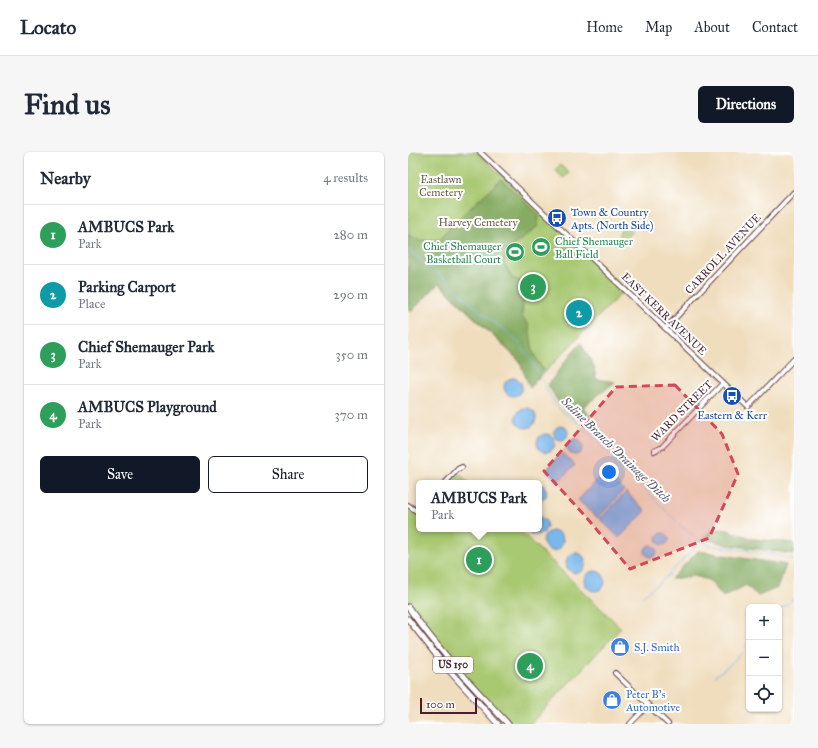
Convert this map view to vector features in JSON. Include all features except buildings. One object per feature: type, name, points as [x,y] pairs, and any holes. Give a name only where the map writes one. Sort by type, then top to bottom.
[{"type":"main road","name":"US 150","points":[[408,606],[428,634],[456,668],[508,724]]},
{"type":"main road","name":"US 150","points":[[408,619],[445,666],[498,724]]},
{"type":"street","name":"EAST KERR AVENUE","points":[[480,152],[748,407],[794,359]]},
{"type":"street","name":"CARROLL AVENUE","points":[[666,328],[794,192]]},
{"type":"street","name":"WARD STREET","points":[[654,451],[662,448],[723,383]]},
{"type":"street","points":[[448,480],[458,469],[462,467]]},
{"type":"street","points":[[408,505],[411,510],[416,511]]},
{"type":"street","points":[[615,673],[668,724]]},
{"type":"street","points":[[630,724],[648,705]]},
{"type":"highlighted area","points":[[675,385],[722,434],[738,474],[709,538],[630,569],[586,517],[544,471],[616,387]]},
{"type":"green space","points":[[408,152],[477,152],[625,289],[538,379],[408,254]]},
{"type":"green space","points":[[560,165],[569,173],[563,178],[555,170]]},
{"type":"green space","name":"Harvey Cemetery","points":[[501,179],[539,215],[538,226],[508,250],[504,263],[512,278],[529,284],[530,292],[523,302],[522,316],[529,326],[533,352],[543,370],[530,388],[519,360],[439,283],[412,311],[408,308],[408,235],[420,240],[439,240],[450,227]]},
{"type":"green space","points":[[626,225],[632,231],[624,240],[618,234]]},
{"type":"green space","points":[[581,343],[594,367],[596,379],[615,382],[583,407],[592,419],[590,425],[561,406],[548,385]]},
{"type":"green space","points":[[457,471],[466,480],[449,480]]},
{"type":"green space","points":[[412,509],[416,509],[416,532],[521,532],[621,628],[530,724],[508,724],[473,687],[408,607],[408,513]]},
{"type":"green space","points":[[713,529],[728,530],[753,539],[794,543],[794,554],[728,545],[703,538]]},
{"type":"green space","points":[[698,551],[786,565],[777,588],[758,596],[746,585],[723,597],[709,580],[694,576],[671,579]]},
{"type":"water","points":[[513,378],[519,381],[522,387],[519,393],[513,396],[507,393],[504,387],[507,381]]},
{"type":"water","points":[[526,408],[533,411],[536,418],[533,425],[526,428],[519,425],[516,418],[519,411]]},
{"type":"water","points":[[561,426],[566,428],[568,433],[566,438],[561,440],[556,438],[554,433],[556,428]]},
{"type":"water","points":[[546,434],[552,437],[555,443],[552,449],[546,452],[540,449],[537,443],[540,437]]},
{"type":"water","points":[[572,439],[578,439],[583,444],[581,453],[578,455],[572,455],[567,450],[567,444]]},
{"type":"water","points":[[562,453],[575,465],[558,482],[546,470]]},
{"type":"water","points":[[605,472],[624,490],[598,518],[578,500]]},
{"type":"water","points":[[542,486],[547,492],[546,496],[542,499]]},
{"type":"water","points":[[626,492],[646,511],[619,538],[600,519]]},
{"type":"water","points":[[542,518],[546,521],[547,527],[544,532],[536,535],[530,533],[542,532]]},
{"type":"water","points":[[553,531],[560,534],[563,541],[560,548],[553,551],[546,548],[543,541],[546,534]]},
{"type":"water","points":[[661,533],[665,533],[669,539],[665,545],[661,545],[657,541],[657,537]]},
{"type":"water","points":[[649,545],[653,545],[657,551],[653,557],[649,557],[645,553],[645,549]]},
{"type":"water","points":[[576,553],[583,556],[586,563],[583,570],[576,573],[569,570],[566,563],[569,556]]},
{"type":"water","points":[[595,571],[602,574],[605,581],[602,588],[595,591],[588,588],[585,581],[588,574]]},
{"type":"waterway","name":"Saline Branch Drainage Ditch","points":[[408,250],[440,275],[475,307],[519,343],[539,373],[558,408],[572,418],[595,439],[681,526],[701,541],[710,545],[794,559]]},
{"type":"waterway","points":[[642,596],[662,581],[701,541]]},
{"type":"waterway","points":[[782,608],[794,598]]},
{"type":"waterway","points":[[715,676],[742,653]]},
{"type":"place","name":"Town & Country Apts. (North Side)","points":[[557,218]]},
{"type":"place","name":"Chief Shemauger Ball Field","points":[[541,247]]},
{"type":"place","name":"Chief Shemauger Basketball Court","points":[[515,252]]},
{"type":"place","name":"Chief Shemauger Park","points":[[533,287]]},
{"type":"place","name":"Parking Carport","points":[[579,313]]},
{"type":"place","name":"Eastern & Kerr","points":[[732,396]]},
{"type":"place","name":"AMBUCS Park","points":[[479,560]]},
{"type":"place","name":"S.J. Smith","points":[[620,647]]},
{"type":"place","name":"AMBUCS Playground","points":[[530,666]]},
{"type":"place","name":"Peter B's Automotive","points":[[612,700]]},
{"type":"park label","name":"Eastlawn Cemetery","points":[[441,185]]}]
